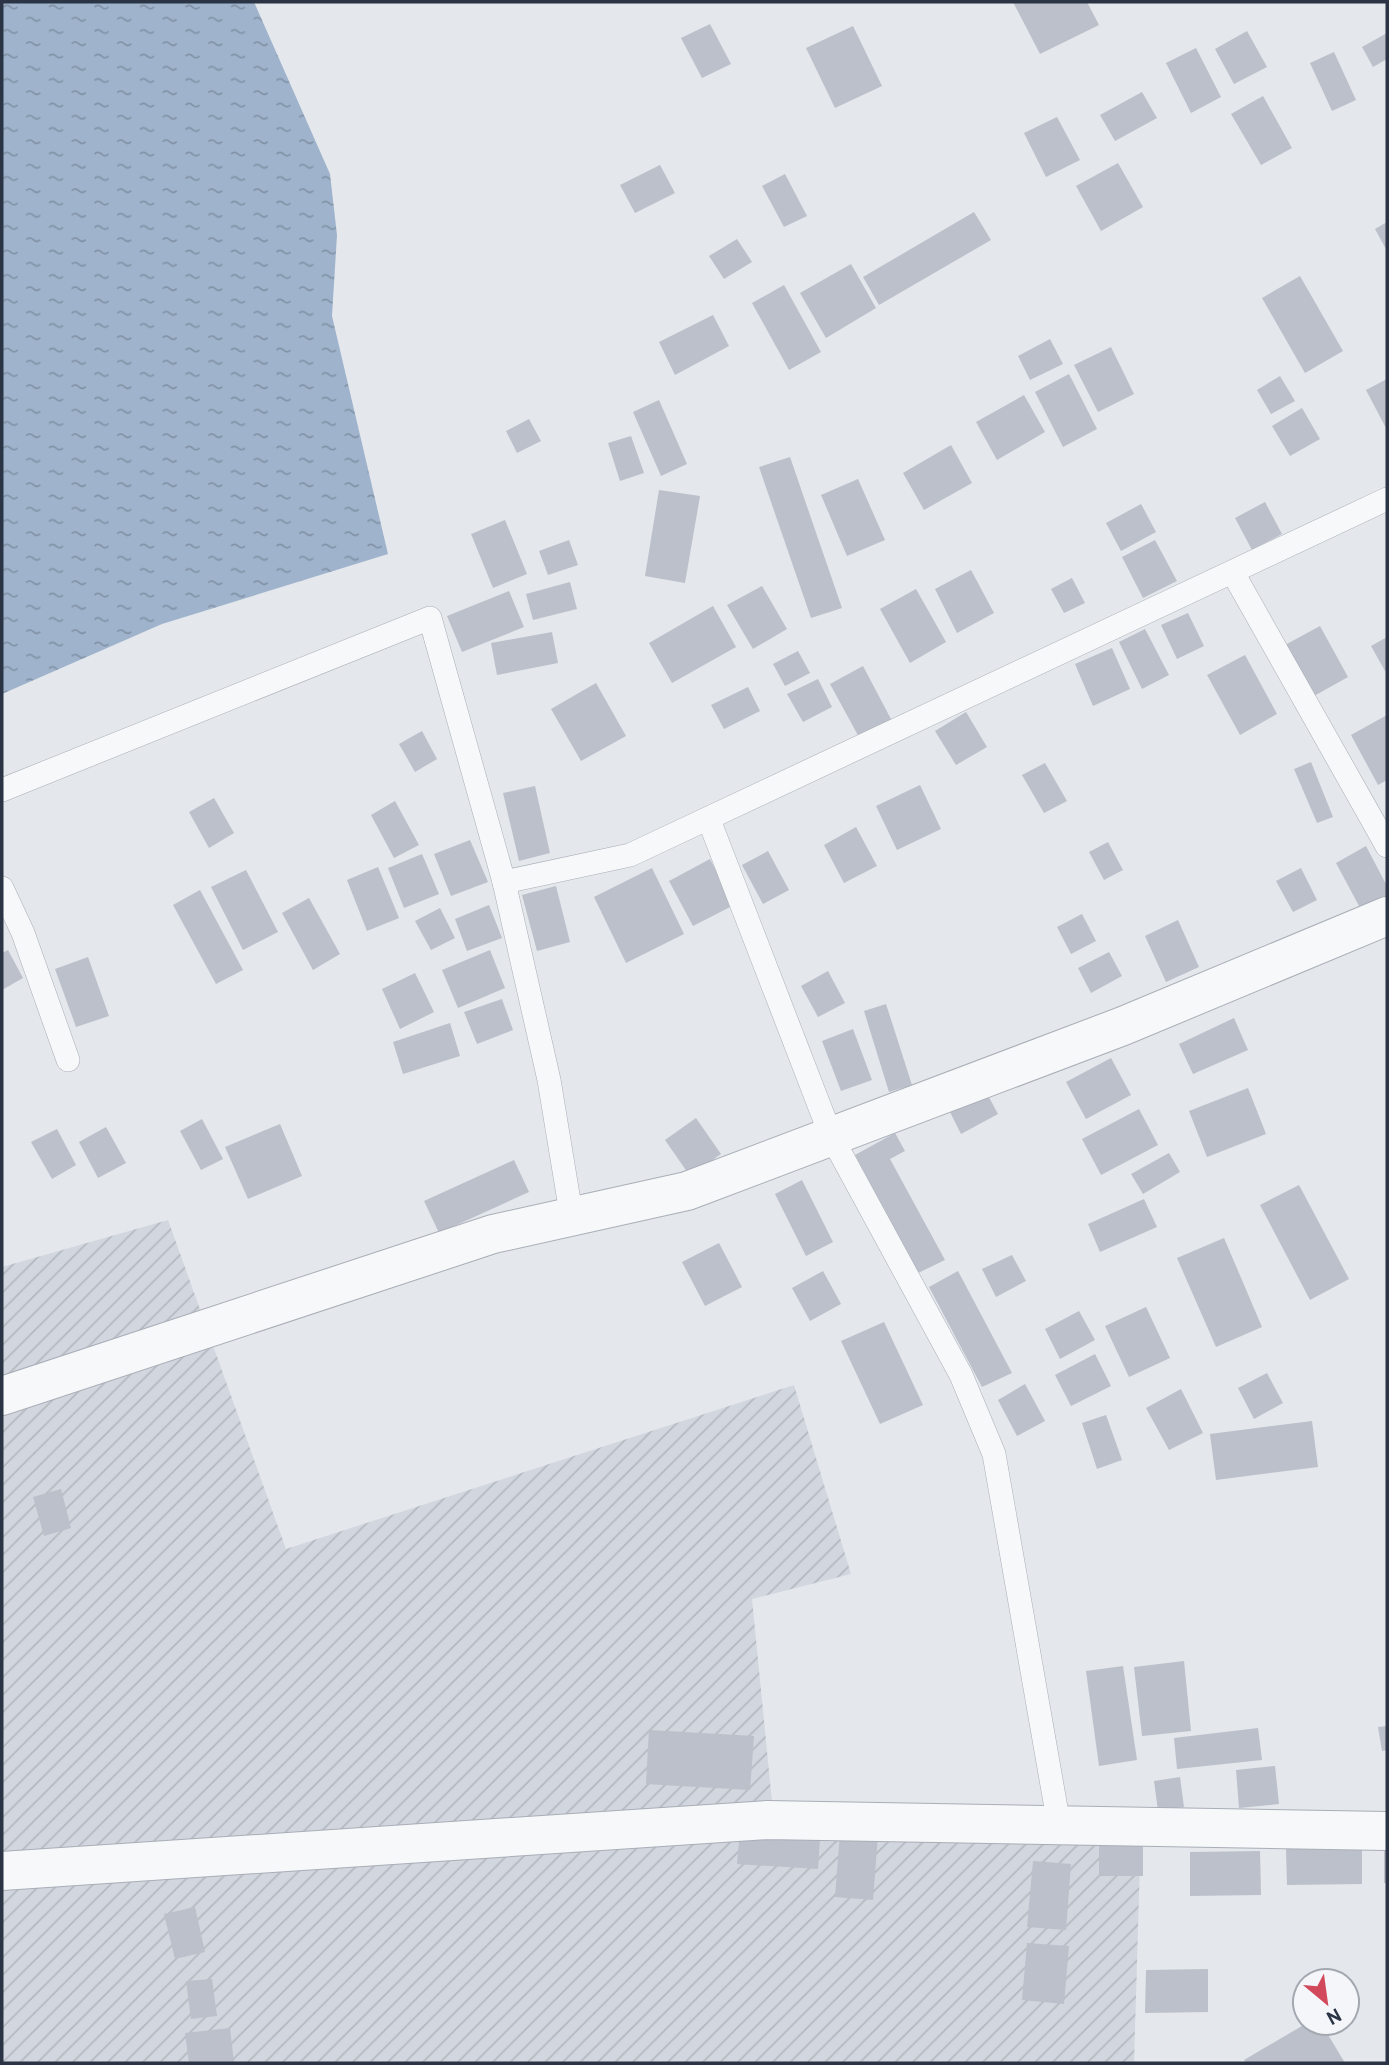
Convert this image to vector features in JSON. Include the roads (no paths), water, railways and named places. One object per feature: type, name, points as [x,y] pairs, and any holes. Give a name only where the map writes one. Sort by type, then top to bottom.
[{"type":"street","points":[[2,1396],[493,1234],[572,1219],[687,1191],[1123,1026],[1387,916]]},
{"type":"street","points":[[2,1871],[767,1820],[1387,1831]]},
{"type":"lane","points":[[504,882],[630,855],[1387,499]]},
{"type":"lane","points":[[1233,573],[1387,846]]},
{"type":"lane","points":[[2,790],[430,618],[504,882],[549,1080],[572,1219]]},
{"type":"lane","points":[[709,820],[831,1136],[961,1375],[994,1454],[1059,1825]]},
{"type":"lane","points":[[2,888],[23,933],[68,1060]]},
{"type":"water","points":[[2,2],[254,2],[330,174],[337,235],[332,316],[388,554],[162,624],[2,694]]}]
